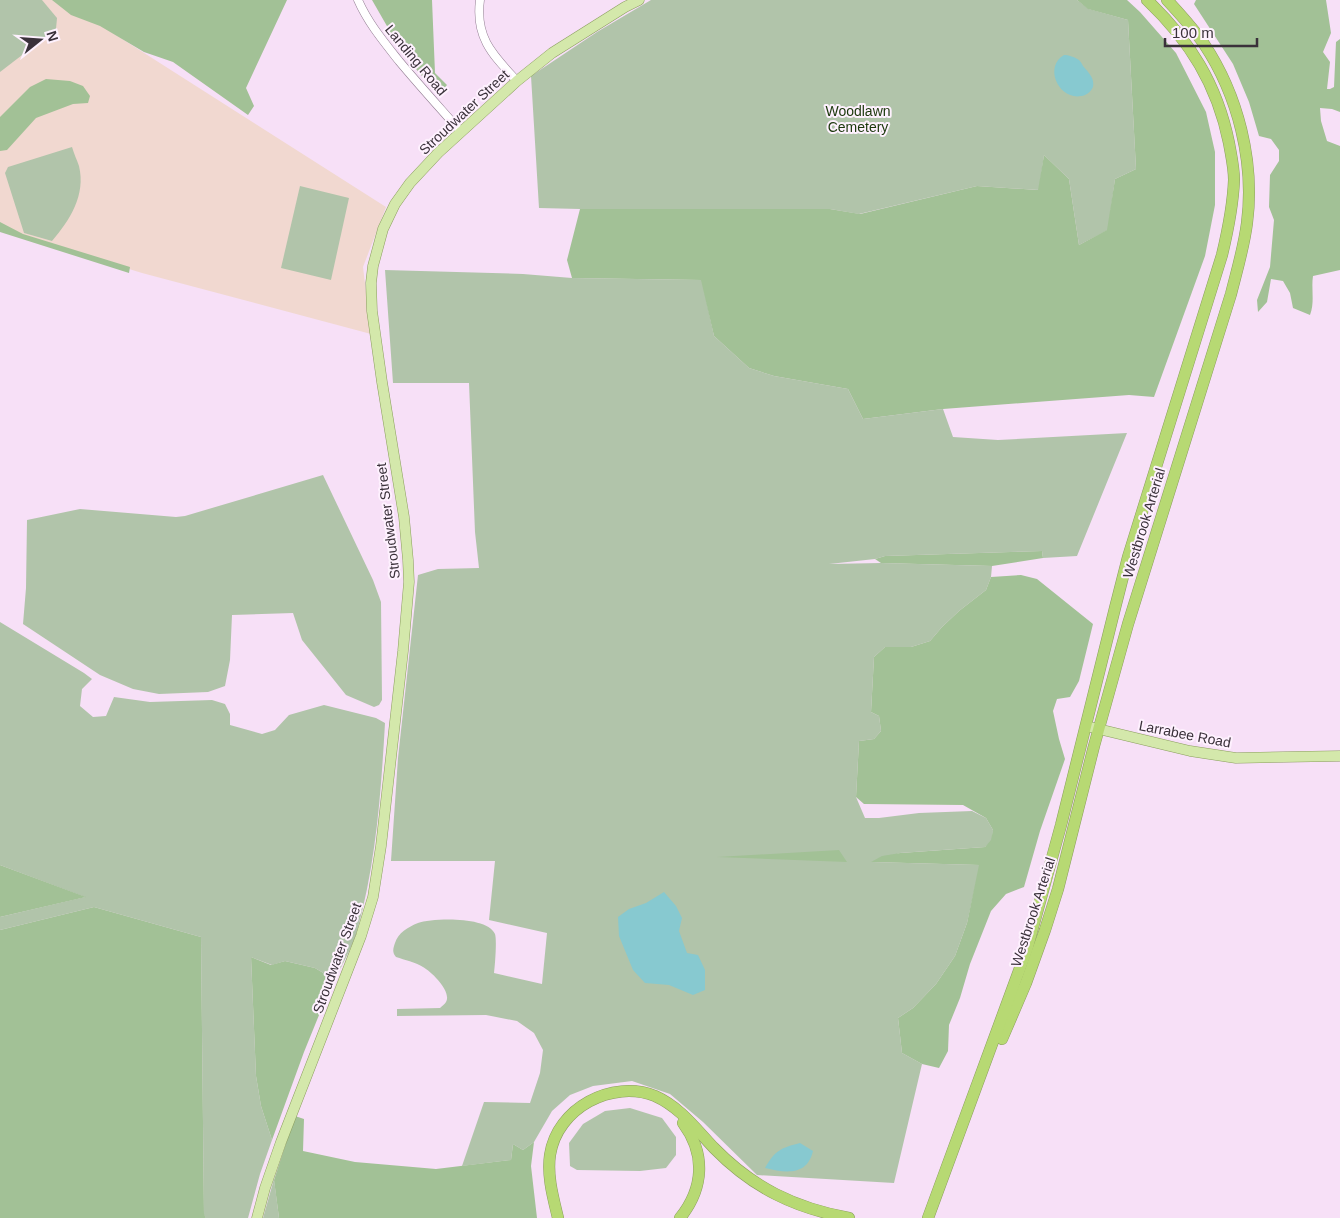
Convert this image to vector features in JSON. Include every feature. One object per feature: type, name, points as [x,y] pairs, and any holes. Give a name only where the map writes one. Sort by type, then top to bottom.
[{"type":"highway","name":"Westbrook Arterial","points":[[928,1218],[1027,949],[1061,825],[1128,557],[1222,255],[1232,214],[1233,164],[1225,125],[1213,89],[1193,53],[1167,20],[1147,0]]},
{"type":"highway","name":"Westbrook Arterial","points":[[986,1060],[997,1047],[1005,1032],[1046,930],[1098,729],[1131,615],[1233,286],[1247,221],[1248,199],[1245,147],[1231,97],[1204,44],[1167,0]]},
{"type":"highway","points":[[560,1216],[550,1182],[549,1168],[552,1146],[562,1126],[577,1109],[589,1101],[610,1093],[632,1091],[654,1096],[673,1107],[685,1116],[737,1170],[774,1194],[801,1206],[849,1218]]},
{"type":"highway","points":[[560,1216],[554,1167],[556,1152],[564,1132],[578,1115],[596,1102],[611,1098],[633,1096],[647,1099],[667,1108],[684,1123],[695,1142],[700,1164],[699,1179],[692,1200],[680,1218]]},
{"type":"main road","name":"Stroudwater Street","points":[[258,1218],[265,1188],[281,1142],[353,958],[371,905],[381,846],[409,582],[404,517],[372,311],[371,284],[373,266],[383,228],[395,204],[410,183],[438,153],[517,81],[552,52],[624,4],[639,0]]},
{"type":"main road","name":"Larrabee Road","points":[[1086,726],[1190,751],[1236,758],[1340,756]]},
{"type":"street","name":"Landing Road","points":[[358,0],[384,42],[461,132]]},
{"type":"street","points":[[480,0],[479,20],[485,42],[497,60],[517,81]]},
{"type":"shaded area","points":[[0,0],[61,0],[386,207],[363,267],[371,334],[142,273],[0,229]]},
{"type":"shaded area","points":[[52,0],[287,0],[246,88],[254,106],[248,115],[173,62],[144,52],[100,26],[71,15]]},
{"type":"shaded area","points":[[372,0],[432,0],[435,73],[447,85],[440,93],[420,74],[399,47]]},
{"type":"shaded area","points":[[1077,0],[1127,0],[1140,12],[1176,53],[1206,112],[1215,152],[1215,205],[1205,256],[1154,397],[1129,395],[943,409],[863,419],[848,389],[774,376],[749,368],[714,336],[701,280],[572,278],[567,260],[580,209],[830,209],[860,214],[977,186],[1038,190],[1044,155],[1069,179],[1079,245],[1107,230],[1115,179],[1136,169],[1128,20],[1088,9]]},
{"type":"shaded area","points":[[1196,0],[1326,0],[1331,33],[1323,52],[1330,62],[1327,89],[1334,87],[1336,42],[1340,39],[1340,112],[1320,108],[1321,121],[1327,141],[1340,146],[1340,270],[1313,276],[1310,315],[1293,308],[1290,293],[1283,281],[1271,279],[1267,302],[1258,312],[1257,300],[1270,267],[1274,220],[1269,207],[1270,175],[1279,161],[1279,150],[1271,139],[1259,136],[1249,102],[1233,64],[1194,4]]},
{"type":"shaded area","points":[[1064,55],[1072,56],[1079,60],[1091,75],[1093,87],[1090,92],[1085,95],[1076,96],[1068,94],[1057,83],[1055,68],[1058,61]]},
{"type":"shaded area","points":[[46,79],[70,81],[83,86],[90,96],[88,103],[73,104],[36,118],[7,150],[0,151],[0,117],[30,87]]},
{"type":"shaded area","points":[[0,222],[23,234],[130,267],[129,273],[0,232]]},
{"type":"shaded area","points":[[1042,551],[1043,558],[992,566],[881,563],[875,559],[885,556]]},
{"type":"shaded area","points":[[1021,575],[1037,579],[1093,624],[1079,681],[1070,697],[1057,699],[1053,711],[1065,759],[1040,831],[1024,887],[1006,894],[991,911],[949,1025],[948,1051],[939,1068],[922,1064],[902,1053],[898,1018],[913,1008],[936,984],[955,956],[967,923],[979,865],[871,862],[882,856],[900,853],[985,847],[991,840],[993,830],[986,818],[963,805],[864,804],[856,797],[859,741],[874,739],[881,731],[879,716],[871,712],[874,657],[885,647],[911,647],[930,641],[959,611],[986,590],[991,577]]},
{"type":"shaded area","points":[[839,850],[847,862],[717,857]]},
{"type":"shaded area","points":[[0,865],[86,897],[0,917]]},
{"type":"shaded area","points":[[664,892],[676,906],[682,918],[679,931],[687,953],[698,955],[705,970],[705,990],[693,995],[669,985],[645,983],[633,970],[619,936],[618,917],[629,909],[646,903]]},
{"type":"shaded area","points":[[94,907],[201,937],[204,1214],[206,1218],[0,1218],[0,930]]},
{"type":"shaded area","points":[[251,957],[271,965],[285,961],[315,968],[335,980],[304,1052],[272,1140],[261,1106],[256,1076]]},
{"type":"shaded area","points":[[295,1116],[304,1119],[303,1151],[355,1162],[436,1169],[511,1160],[513,1144],[523,1150],[534,1142],[531,1166],[537,1218],[279,1218],[274,1180]]},
{"type":"shaded area","points":[[800,1143],[813,1151],[806,1165],[801,1169],[781,1171],[765,1168],[775,1153],[788,1146]]},
{"type":"green space","points":[[0,0],[42,0],[57,18],[56,29],[0,72]]},
{"type":"green space","name":"Woodlawn Cemetery","points":[[651,0],[1077,0],[1089,9],[1128,20],[1136,169],[1115,179],[1108,230],[1079,245],[1069,179],[1044,155],[1039,190],[977,186],[859,214],[830,209],[539,208],[531,76],[597,32]]},
{"type":"green space","points":[[72,147],[81,177],[75,206],[65,225],[52,241],[24,233],[5,173],[8,167]]},
{"type":"green space","points":[[300,186],[349,198],[331,280],[281,268]]},
{"type":"green space","points":[[385,270],[523,274],[572,278],[702,280],[714,336],[749,368],[774,376],[848,389],[863,419],[943,409],[953,437],[998,440],[1127,433],[1077,556],[1043,558],[1042,551],[885,556],[875,559],[829,564],[881,563],[992,566],[991,577],[986,590],[959,611],[930,641],[911,647],[885,647],[874,657],[871,712],[879,716],[881,731],[874,739],[859,741],[856,797],[865,818],[972,811],[986,818],[993,830],[992,841],[985,847],[900,853],[872,862],[980,865],[967,923],[955,956],[936,984],[913,1008],[898,1018],[902,1053],[922,1064],[894,1183],[757,1175],[703,1122],[670,1094],[632,1081],[593,1086],[570,1095],[552,1111],[534,1142],[523,1150],[513,1144],[511,1160],[462,1166],[484,1102],[530,1103],[540,1073],[543,1050],[534,1033],[517,1021],[486,1015],[397,1016],[397,1009],[440,1008],[446,1003],[447,998],[444,988],[427,970],[417,964],[396,957],[393,950],[395,943],[398,936],[404,931],[425,921],[459,920],[482,924],[490,928],[495,934],[494,973],[542,984],[547,933],[489,920],[495,861],[391,861],[398,758],[418,575],[438,569],[479,568],[475,532],[469,383],[393,383]]},
{"type":"green space","points":[[323,475],[373,580],[381,602],[382,700],[379,705],[374,707],[346,695],[302,640],[293,613],[232,615],[230,660],[225,686],[208,692],[159,694],[133,689],[100,675],[23,624],[26,588],[27,520],[80,509],[176,517],[185,516]]},
{"type":"green space","points":[[0,622],[92,679],[82,689],[80,706],[93,717],[106,716],[114,697],[150,702],[212,700],[225,704],[230,714],[230,725],[262,734],[275,730],[289,715],[324,705],[376,718],[385,723],[379,802],[369,880],[355,937],[335,980],[315,968],[285,961],[272,965],[251,957],[256,1076],[261,1106],[272,1140],[248,1218],[206,1218],[204,1215],[201,937],[94,907],[0,930],[0,917],[85,897],[0,865]]},
{"type":"green space","points":[[630,1108],[662,1118],[676,1137],[676,1155],[666,1168],[640,1171],[577,1170],[570,1166],[569,1143],[583,1124],[605,1111]]},
{"type":"green space","points":[[274,1179],[279,1218],[263,1218]]}]
